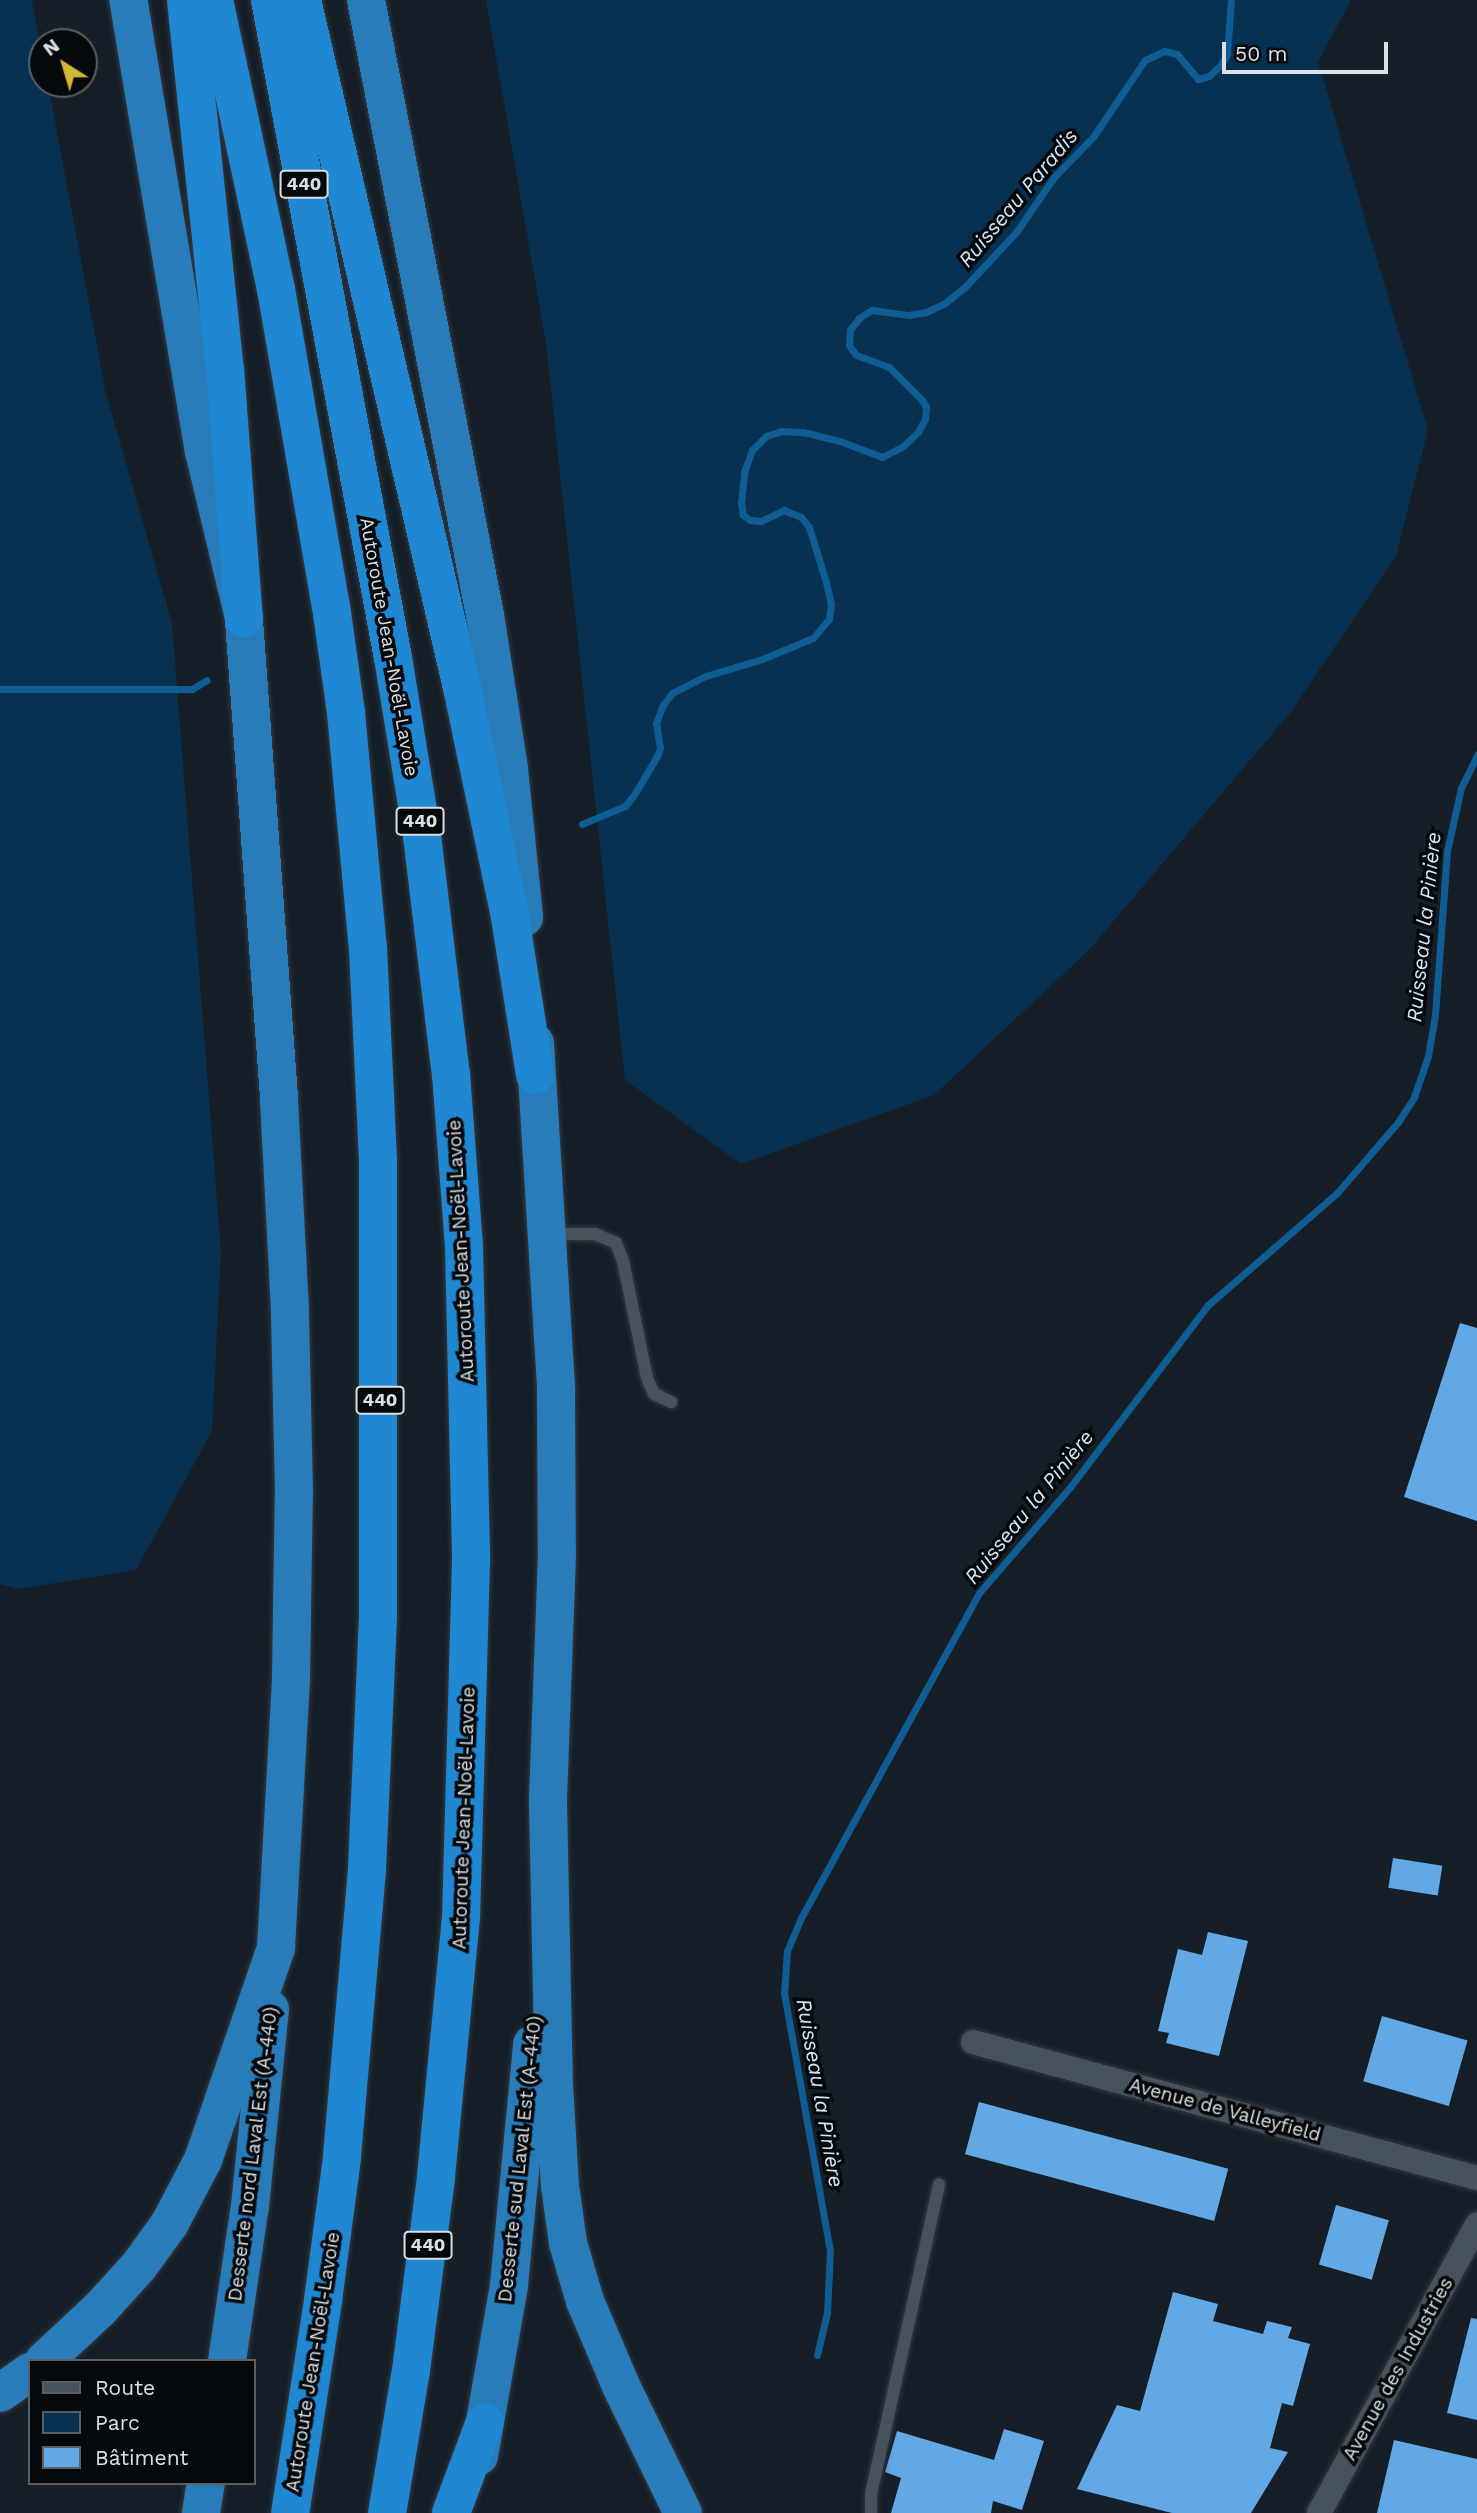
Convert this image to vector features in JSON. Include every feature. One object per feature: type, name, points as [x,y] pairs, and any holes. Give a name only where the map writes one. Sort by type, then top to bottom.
[{"type":"highway","points":[[128,0],[204,452],[244,618]]},
{"type":"highway","points":[[46,2359],[120,2288],[157,2243],[181,2204],[203,2160],[276,1948],[293,1617],[292,1384],[280,1111],[225,368],[186,0]]},
{"type":"highway","name":"Autoroute Jean-Noël-Lavoie","points":[[214,0],[276,289],[331,607],[346,713],[366,921],[379,1161],[379,1617],[366,1884],[341,2170],[290,2513]]},
{"type":"highway","name":"Autoroute Jean-Noël-Lavoie","points":[[270,0],[393,657],[422,836],[450,1063],[464,1245],[471,1561],[461,1917],[435,2191],[411,2370],[387,2513]]},
{"type":"highway","points":[[302,0],[463,692],[510,917],[535,1075],[548,1234],[556,1390],[557,1541],[548,1802],[555,2110],[568,2243],[597,2331],[684,2513]]},
{"type":"highway","points":[[366,0],[445,401],[498,694],[529,964],[535,1028],[535,1075]]},
{"type":"highway","name":"Desserte sud Laval Est (A-440)","points":[[470,2513],[513,2251],[530,2068],[548,1802]]},
{"type":"highway","name":"Desserte nord Laval Est (A-440)","points":[[228,2359],[250,2206],[276,1948]]},
{"type":"highway","points":[[0,2393],[28,2373]]},
{"type":"highway","points":[[451,2513],[485,2421]]},
{"type":"highway","points":[[201,2513],[206,2485]]},
{"type":"street","name":"Avenue de Valleyfield","points":[[973,2042],[1477,2178]]},
{"type":"street","name":"Avenue des Industries","points":[[1319,2513],[1477,2224]]},
{"type":"lane","points":[[548,1234],[595,1234],[616,1243],[623,1261],[647,1378],[654,1394],[671,1402]]},
{"type":"lane","points":[[871,2513],[871,2494],[939,2184]]},
{"type":"green space","points":[[0,0],[32,0],[37,28],[28,28],[28,98],[51,98],[106,394],[172,623],[221,1252],[212,1431],[136,1570],[18,1589],[0,1584]]},
{"type":"green space","points":[[486,0],[1351,0],[1318,62],[1428,430],[1396,556],[1290,713],[1089,950],[934,1095],[741,1164],[625,1080],[546,343]]},
{"type":"building","points":[[1460,1323],[1477,1328],[1477,1521],[1404,1497]]},
{"type":"building","points":[[1393,1858],[1442,1866],[1438,1895],[1388,1888]]},
{"type":"building","points":[[1208,1932],[1248,1941],[1219,2056],[1166,2043],[1169,2033],[1158,2031],[1178,1949],[1202,1955]]},
{"type":"building","points":[[1382,2016],[1468,2041],[1449,2106],[1363,2081]]},
{"type":"building","points":[[979,2102],[1228,2169],[1214,2221],[965,2154]]},
{"type":"building","points":[[1336,2205],[1389,2220],[1372,2280],[1319,2265]]},
{"type":"building","points":[[1173,2292],[1218,2304],[1213,2321],[1263,2334],[1267,2321],[1292,2327],[1288,2338],[1310,2344],[1293,2406],[1282,2403],[1270,2448],[1288,2452],[1251,2513],[1172,2513],[1077,2489],[1117,2405],[1140,2411]]},
{"type":"building","points":[[1471,2318],[1477,2319],[1477,2420],[1447,2413]]},
{"type":"building","points":[[1004,2429],[1044,2441],[1022,2510],[993,2501],[991,2513],[891,2513],[901,2478],[885,2472],[897,2431],[994,2460]]},
{"type":"building","points":[[1394,2440],[1477,2459],[1477,2513],[1377,2513]]},
{"type":"waterway","name":"Ruisseau Paradis","points":[[582,824],[625,806],[634,795],[660,748],[656,723],[663,705],[672,693],[706,676],[762,659],[813,638],[829,619],[831,604],[826,582],[809,527],[801,517],[784,510],[761,521],[750,520],[743,515],[741,503],[744,472],[752,450],[766,436],[781,431],[803,432],[840,441],[882,457],[902,447],[918,432],[925,419],[926,407],[922,400],[889,367],[856,355],[849,345],[850,330],[859,318],[872,310],[909,315],[926,312],[945,303],[965,287],[1017,231],[1054,177],[1093,137],[1145,60],[1164,51],[1177,54],[1198,79],[1209,76],[1221,65],[1227,54],[1231,0]]},
{"type":"waterway","name":"Ruisseau Paradis","points":[[0,689],[192,689],[207,680]]},
{"type":"waterway","name":"Ruisseau la Pinière","points":[[817,2355],[827,2313],[830,2251],[784,1994],[787,1951],[801,1918],[979,1593],[1071,1486],[1208,1305],[1337,1193],[1398,1122],[1414,1097],[1428,1056],[1435,1015],[1447,851],[1461,788],[1477,755]]}]
